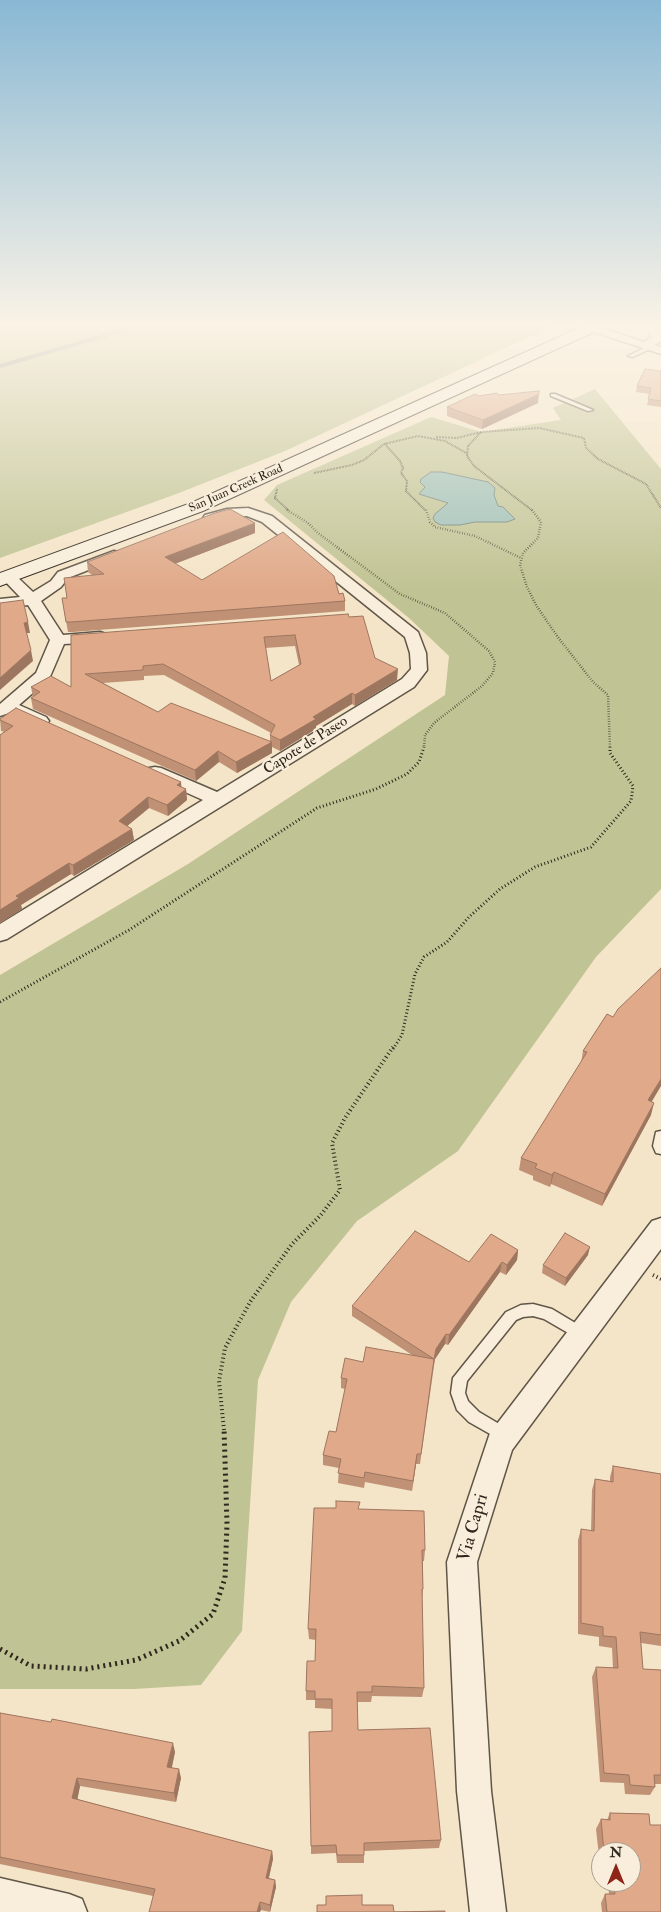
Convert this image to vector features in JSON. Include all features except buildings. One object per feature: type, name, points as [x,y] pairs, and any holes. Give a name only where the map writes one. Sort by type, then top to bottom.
[{"type":"main road","name":"San Juan Creek Road","points":[[5,578],[197,507],[406,412]]},
{"type":"street","name":"Capote de Paseo","points":[[0,934],[408,683],[419,670],[418,653],[412,635],[268,519],[248,512],[241,512],[227,513],[192,524]]},
{"type":"street","points":[[0,604],[32,600],[56,584],[63,575],[130,548]]},
{"type":"street","points":[[5,578],[32,600],[58,640]]},
{"type":"street","points":[[369,617],[389,615]]},
{"type":"street","points":[[58,640],[116,635]]},
{"type":"street","points":[[54,727],[4,709],[43,675],[58,640]]},
{"type":"street","points":[[136,763],[218,800]]},
{"type":"street","name":"Via Capri","points":[[488,1912],[474,1791],[462,1562],[500,1443],[661,1229]]},
{"type":"street","points":[[0,1896],[69,1912]]},
{"type":"lane","points":[[661,1136],[659,1146],[661,1149]]},
{"type":"lane","points":[[506,1436],[474,1417],[462,1405],[458,1393],[460,1378],[511,1316],[521,1312],[533,1310],[547,1313],[582,1335]]},
{"type":"path","points":[[306,474],[352,465],[364,460],[384,444],[418,436],[457,438],[481,432],[539,428],[584,438],[586,448],[598,459],[646,484],[661,508]]},
{"type":"path","points":[[0,1649],[31,1666],[86,1669],[136,1660],[179,1641],[213,1614],[225,1578],[227,1524],[224,1432],[219,1381],[225,1348],[250,1302],[292,1244],[320,1216],[340,1190],[332,1142],[345,1118],[402,1035],[416,974],[424,957],[447,942],[469,917],[500,889],[535,867],[591,847],[631,801],[633,786],[610,753],[608,695],[593,682],[536,605],[527,587],[520,565],[521,558],[523,553],[538,538],[541,522],[536,513],[474,466],[468,453],[468,446],[481,432]]},
{"type":"path","points":[[418,436],[445,441],[468,453]]},
{"type":"path","points":[[384,444],[400,461],[403,468],[401,473],[407,481],[406,490],[426,510],[430,522],[435,526],[475,536],[521,558]]},
{"type":"path","points":[[0,1002],[129,930],[317,808],[376,789],[407,774],[420,762],[424,751],[425,734],[434,723],[482,686],[493,673],[495,662],[489,651],[445,613],[400,594],[318,533],[308,523],[286,509],[275,498],[275,492],[282,485]]},
{"type":"green space","points":[[0,412],[368,412],[285,451],[179,493],[0,558]]},
{"type":"green space","points":[[556,412],[614,412],[661,469],[661,889],[596,957],[458,1151],[357,1221],[291,1302],[258,1380],[242,1631],[201,1685],[134,1689],[0,1689],[0,975],[188,864],[445,695],[449,656],[409,618],[264,500],[277,485],[431,417],[481,432],[561,420]]},
{"type":"water","points":[[431,472],[442,472],[488,482],[495,488],[494,495],[498,506],[503,507],[515,519],[507,522],[475,522],[460,525],[441,525],[435,522],[433,518],[435,514],[448,503],[419,494],[425,487],[420,482],[421,479]]}]
